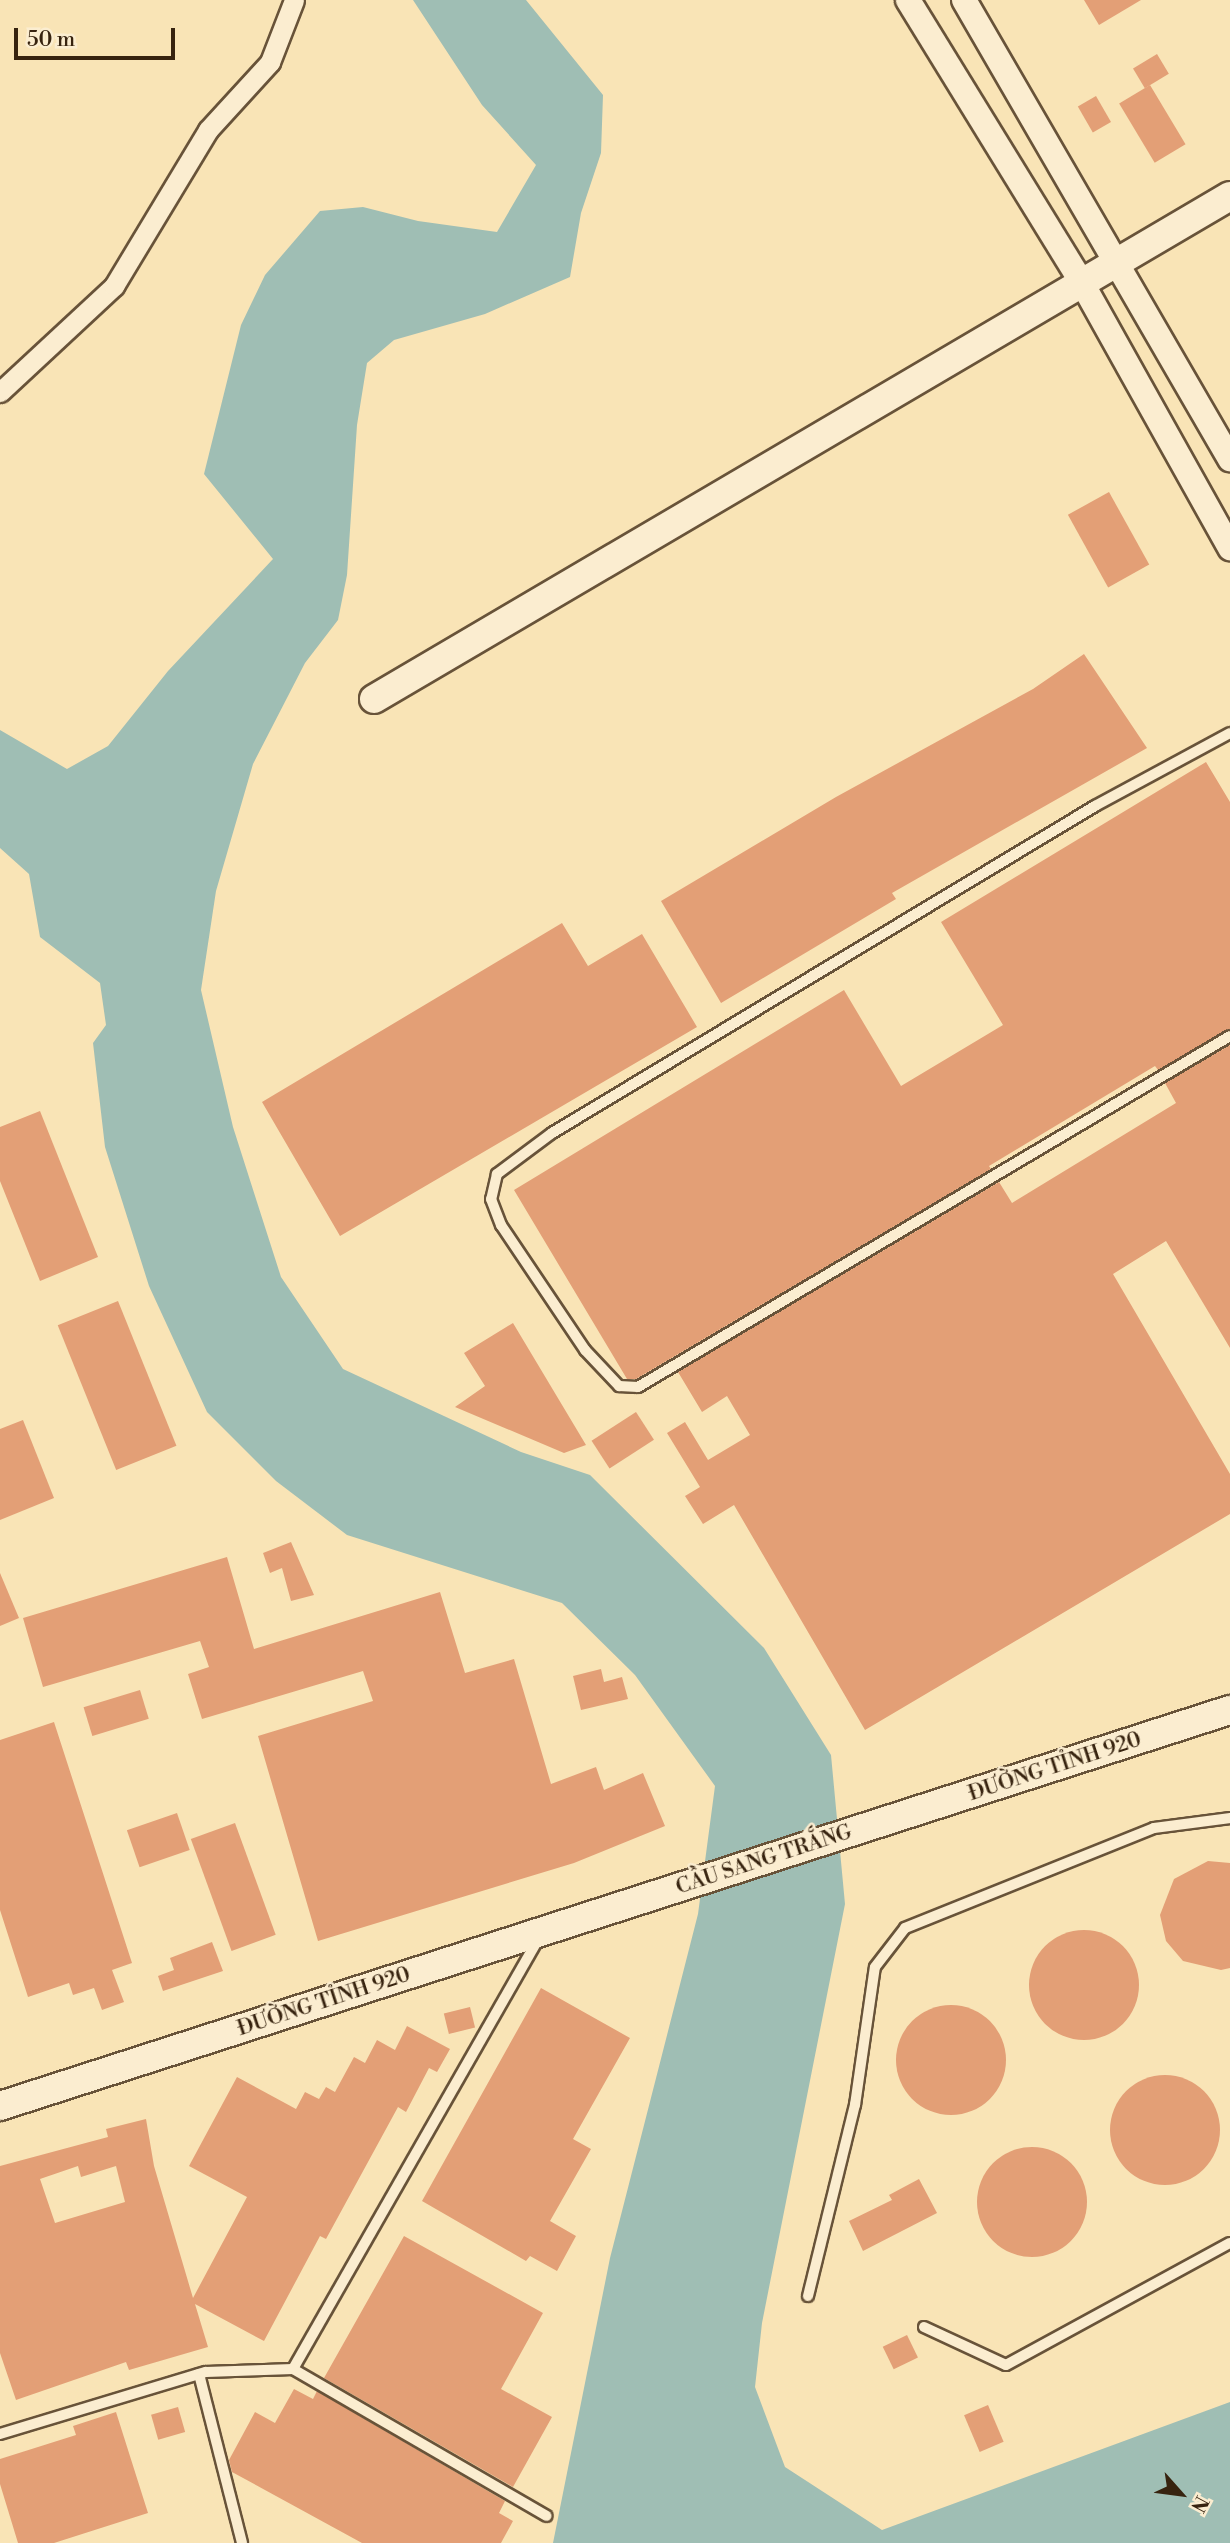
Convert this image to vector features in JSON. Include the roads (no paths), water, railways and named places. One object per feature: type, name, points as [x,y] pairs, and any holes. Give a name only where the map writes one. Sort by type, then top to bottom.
[{"type":"main road","points":[[374,699],[1230,196]]},
{"type":"main road","name":"ĐƯỜNG TỈNH 920","points":[[880,1823],[1230,1710]]},
{"type":"main road","name":"CẦU SANG TRẮNG","points":[[649,1897],[880,1823]]},
{"type":"main road","name":"ĐƯỜNG TỈNH 920","points":[[0,2106],[649,1897]]},
{"type":"street","points":[[0,392],[114,286],[208,130],[270,62],[294,0]]},
{"type":"street","points":[[908,0],[1082,283],[1230,548]]},
{"type":"street","points":[[964,0],[1119,261],[1230,459]]},
{"type":"lane","points":[[1230,733],[1095,806],[552,1133],[497,1174],[491,1199],[502,1225],[585,1350],[619,1386],[638,1387],[1230,1036]]},
{"type":"lane","points":[[808,2296],[855,2105],[875,1967],[905,1928],[1154,1828],[1230,1818]]},
{"type":"lane","points":[[293,2369],[542,1932]]},
{"type":"lane","points":[[924,2327],[1006,2365],[1230,2243]]},
{"type":"lane","points":[[0,2434],[199,2374],[293,2369],[547,2516]]},
{"type":"lane","points":[[199,2374],[242,2543]]},
{"type":"water","points":[[413,0],[526,0],[603,95],[601,153],[581,213],[570,277],[485,314],[394,340],[367,363],[357,425],[347,575],[338,620],[305,663],[253,764],[216,891],[201,990],[233,1127],[281,1277],[343,1369],[521,1452],[590,1475],[764,1648],[831,1755],[845,1904],[762,2323],[755,2387],[785,2467],[882,2530],[1230,2402],[1230,2543],[553,2543],[610,2258],[698,1914],[715,1786],[635,1675],[562,1603],[347,1535],[276,1481],[207,1412],[149,1286],[105,1147],[93,1043],[106,1025],[100,983],[40,937],[29,874],[0,848],[0,730],[67,769],[108,746],[168,671],[273,559],[204,474],[241,325],[265,275],[320,211],[363,207],[418,221],[497,232],[536,165],[482,105]]}]
